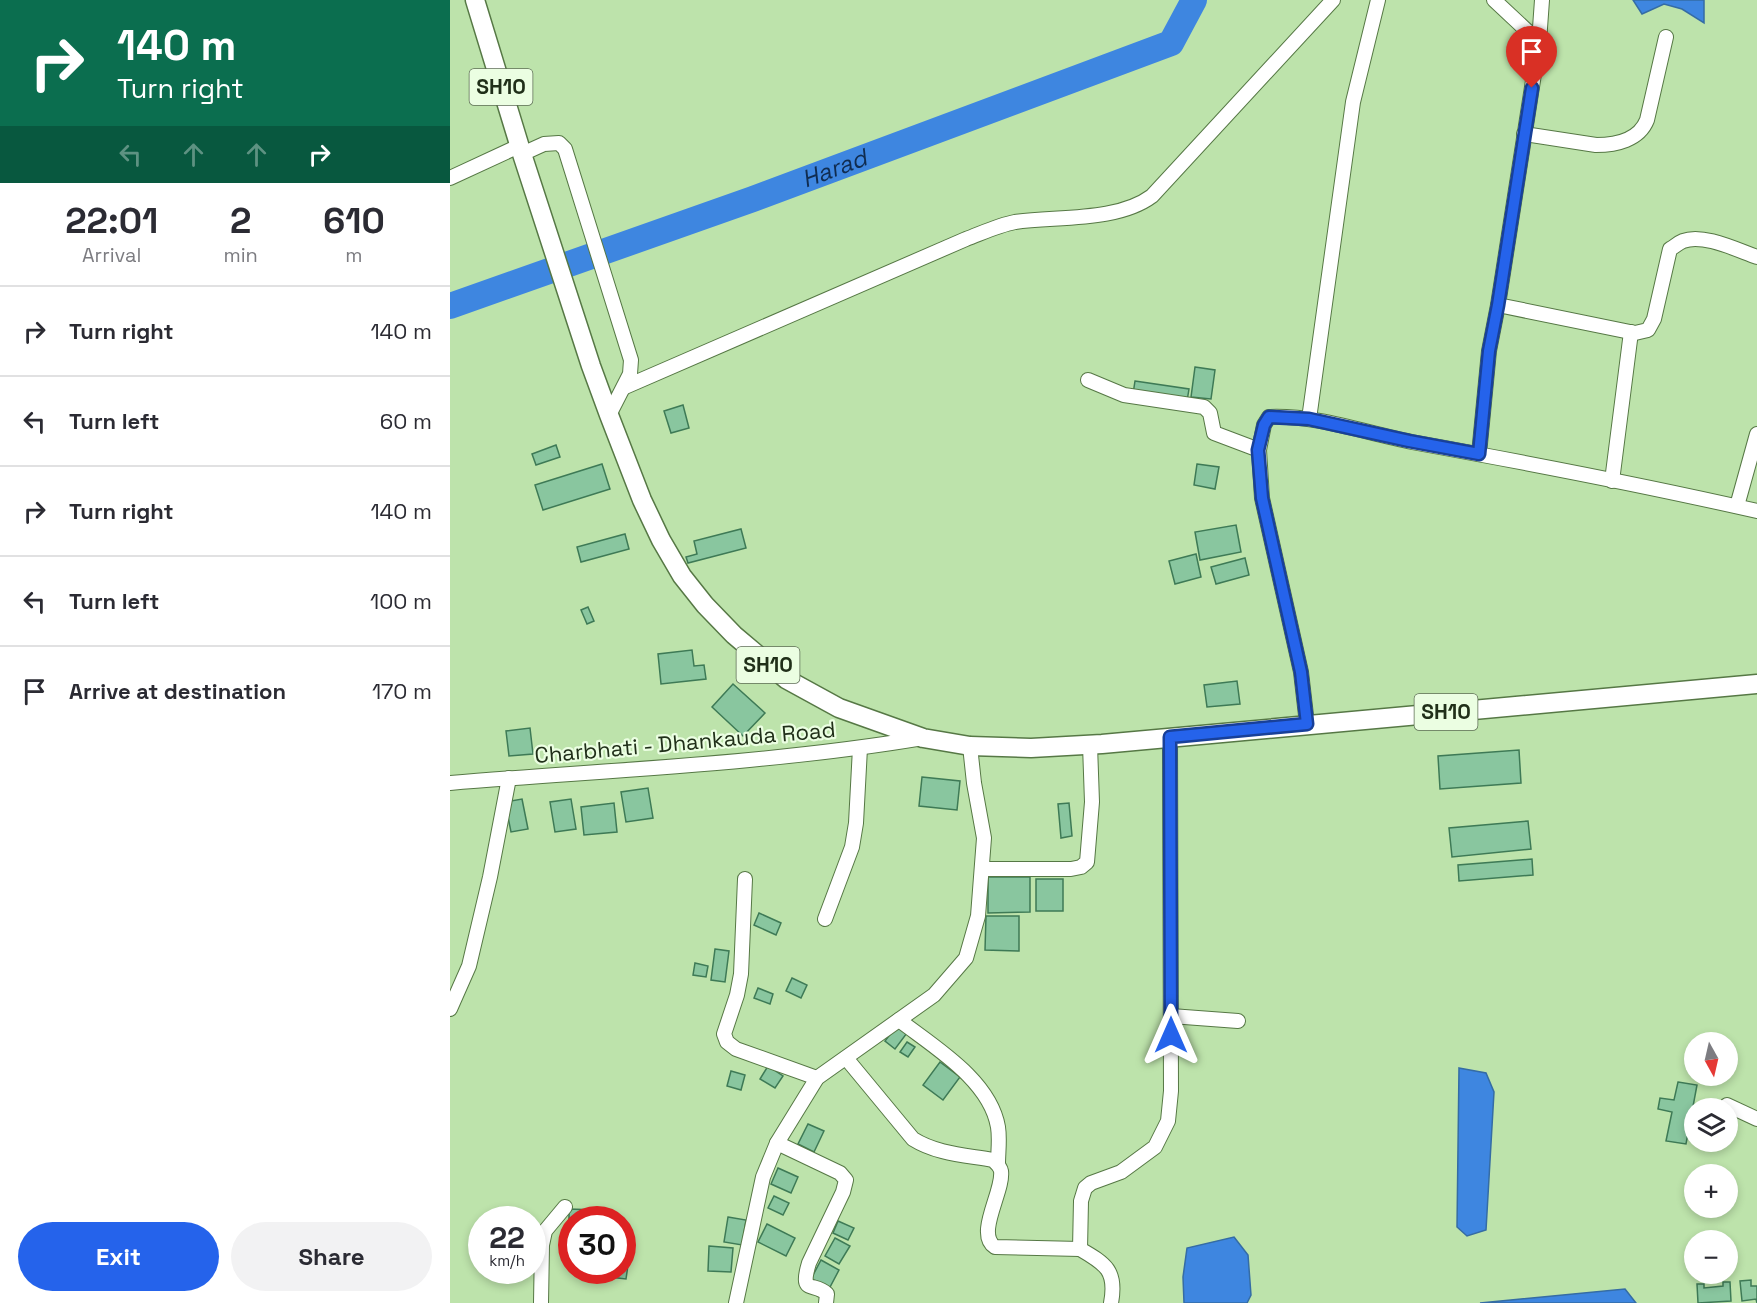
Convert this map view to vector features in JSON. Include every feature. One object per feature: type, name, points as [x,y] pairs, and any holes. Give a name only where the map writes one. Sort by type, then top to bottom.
[{"type":"main road","name":"SH10","points":[[475,0],[520,150],[591,366],[642,500],[661,540],[682,576],[705,605],[734,635],[786,679],[839,708],[923,738],[970,746],[1031,748],[1096,745],[1757,684]]},
{"type":"street","points":[[625,387],[966,239],[1012,223],[1097,214],[1142,204],[1152,196],[1333,0]]},
{"type":"street","points":[[1309,419],[1353,102],[1378,0]]},
{"type":"street","points":[[1494,0],[1539,42]]},
{"type":"street","points":[[1479,454],[1489,351],[1539,42],[1542,0]]},
{"type":"street","points":[[1524,134],[1596,145],[1608,145],[1634,136],[1643,129],[1647,120],[1666,37]]},
{"type":"street","points":[[450,178],[520,150],[559,143],[565,149],[631,360],[630,374],[625,387],[609,415]]},
{"type":"street","points":[[1498,305],[1631,332],[1648,330],[1654,319],[1670,249],[1682,241],[1694,238],[1704,239],[1757,257]]},
{"type":"street","points":[[1612,481],[1631,332]]},
{"type":"street","points":[[1088,380],[1124,395],[1204,406],[1210,413],[1214,433],[1258,450]]},
{"type":"street","points":[[1307,724],[1301,672],[1262,498],[1258,450],[1264,425],[1269,417],[1309,419],[1757,511]]},
{"type":"street","points":[[1737,506],[1757,434]]},
{"type":"street","points":[[1080,1250],[1081,1201],[1085,1188],[1091,1183],[1120,1172],[1155,1147],[1168,1120],[1171,1091],[1170,737]]},
{"type":"street","name":"Charbhati - Dhankauda Road","points":[[450,783],[860,748],[923,738]]},
{"type":"street","points":[[983,868],[1071,869],[1081,867],[1087,862],[1096,745]]},
{"type":"street","points":[[736,1303],[761,1187],[777,1143],[817,1078],[934,995],[966,958],[978,916],[984,838],[970,746]]},
{"type":"street","points":[[825,920],[852,847],[856,823],[860,748]]},
{"type":"street","points":[[450,1009],[469,966],[490,877],[509,778]]},
{"type":"street","points":[[745,879],[741,974],[737,995],[724,1034],[727,1042],[736,1049],[817,1078]]},
{"type":"street","points":[[1171,1016],[1238,1021]]},
{"type":"street","points":[[899,1020],[966,1073],[983,1092],[993,1111],[998,1128],[998,1164]]},
{"type":"street","points":[[846,1058],[913,1139],[942,1152],[993,1160],[998,1164],[1001,1169],[1001,1178],[987,1232],[992,1245],[995,1247],[1080,1250],[1104,1263],[1114,1285],[1111,1303]]},
{"type":"street","points":[[1738,1110],[1757,1119]]},
{"type":"street","points":[[777,1143],[840,1173],[846,1180],[843,1192],[805,1276],[810,1288],[824,1291],[827,1294],[826,1303]]},
{"type":"street","points":[[541,1303],[542,1245],[545,1232],[558,1216]]},
{"type":"water","points":[[1633,0],[1704,0],[1704,23],[1682,9],[1664,4],[1642,14]]},
{"type":"water","points":[[1459,1068],[1486,1073],[1494,1092],[1486,1230],[1467,1236],[1457,1227]]},
{"type":"water","points":[[1234,1237],[1248,1255],[1251,1295],[1247,1303],[1184,1303],[1183,1277],[1187,1248]]},
{"type":"water","points":[[1625,1289],[1636,1303],[1480,1303]]},
{"type":"building","points":[[1195,367],[1215,370],[1211,399],[1191,397]]},
{"type":"building","points":[[1135,381],[1189,389],[1187,401],[1133,394]]},
{"type":"building","points":[[683,405],[689,428],[671,433],[664,411]]},
{"type":"building","points":[[556,445],[560,457],[536,465],[532,454]]},
{"type":"building","points":[[602,464],[610,489],[543,510],[535,485]]},
{"type":"building","points":[[1197,464],[1219,467],[1215,489],[1194,485]]},
{"type":"building","points":[[1236,525],[1241,552],[1200,560],[1195,532]]},
{"type":"building","points":[[741,529],[746,548],[688,563],[686,557],[697,554],[694,541]]},
{"type":"building","points":[[625,534],[629,549],[581,562],[577,547]]},
{"type":"building","points":[[1196,554],[1201,577],[1175,584],[1169,561]]},
{"type":"building","points":[[1245,558],[1249,575],[1216,584],[1211,567]]},
{"type":"building","points":[[588,607],[594,621],[587,624],[581,610]]},
{"type":"building","points":[[692,650],[694,666],[704,665],[706,679],[661,684],[658,654]]},
{"type":"building","points":[[1237,681],[1240,704],[1207,707],[1204,685]]},
{"type":"building","points":[[733,684],[765,713],[743,736],[712,707]]},
{"type":"building","points":[[530,728],[533,754],[509,756],[506,731]]},
{"type":"building","points":[[1519,750],[1521,783],[1440,789],[1438,756]]},
{"type":"building","points":[[922,777],[960,781],[957,810],[919,806]]},
{"type":"building","points":[[648,788],[653,818],[626,822],[621,792]]},
{"type":"building","points":[[522,799],[528,829],[511,832],[505,802]]},
{"type":"building","points":[[571,799],[576,829],[555,832],[550,802]]},
{"type":"building","points":[[614,803],[617,832],[584,835],[581,807]]},
{"type":"building","points":[[1069,803],[1072,836],[1061,838],[1058,804]]},
{"type":"building","points":[[1528,821],[1531,849],[1452,857],[1449,828]]},
{"type":"building","points":[[1532,859],[1533,875],[1459,881],[1458,865]]},
{"type":"building","points":[[988,877],[1030,877],[1030,912],[988,913]]},
{"type":"building","points":[[1036,879],[1063,879],[1063,911],[1036,911]]},
{"type":"building","points":[[759,913],[781,923],[776,935],[754,925]]},
{"type":"building","points":[[986,916],[1019,916],[1019,951],[985,950]]},
{"type":"building","points":[[715,949],[729,951],[725,982],[711,980]]},
{"type":"building","points":[[695,963],[708,966],[706,977],[693,975]]},
{"type":"building","points":[[792,978],[807,985],[801,998],[786,991]]},
{"type":"building","points":[[758,988],[773,994],[770,1004],[754,998]]},
{"type":"building","points":[[897,1025],[907,1033],[895,1049],[885,1041]]},
{"type":"building","points":[[907,1042],[915,1047],[908,1057],[900,1052]]},
{"type":"building","points":[[940,1062],[960,1077],[943,1100],[923,1085]]},
{"type":"building","points":[[768,1066],[783,1076],[775,1088],[760,1079]]},
{"type":"building","points":[[731,1071],[745,1075],[741,1090],[727,1086]]},
{"type":"building","points":[[1678,1082],[1684,1083],[1684,1086],[1697,1086],[1695,1098],[1684,1098],[1684,1144],[1666,1141],[1672,1112],[1658,1109],[1660,1098],[1674,1100]]},
{"type":"building","points":[[808,1124],[824,1131],[814,1152],[798,1144]]},
{"type":"building","points":[[778,1168],[798,1177],[791,1193],[771,1184]]},
{"type":"building","points":[[774,1196],[789,1203],[783,1215],[768,1208]]},
{"type":"building","points":[[728,1217],[746,1220],[742,1245],[724,1242]]},
{"type":"building","points":[[838,1221],[854,1228],[848,1240],[833,1233]]},
{"type":"building","points":[[767,1224],[795,1238],[786,1256],[758,1242]]},
{"type":"building","points":[[835,1238],[850,1246],[839,1264],[825,1256]]},
{"type":"building","points":[[709,1246],[733,1248],[731,1272],[708,1271]]},
{"type":"building","points":[[821,1260],[839,1270],[829,1289],[811,1279]]},
{"type":"building","points":[[1751,1280],[1751,1286],[1757,1286],[1757,1303],[1756,1299],[1742,1301],[1740,1281]]},
{"type":"building","points":[[1697,1284],[1704,1284],[1704,1288],[1723,1286],[1723,1284],[1730,1284],[1731,1301],[1698,1303]]},
{"type":"waterway","name":"Harad","points":[[450,306],[753,199],[1171,43],[1194,0]]},
{"type":"route","points":[[1171,1035],[1170,737],[1307,724],[1301,672],[1262,498],[1258,450],[1264,425],[1269,417],[1309,419],[1479,454],[1489,351],[1532,88]]}]
